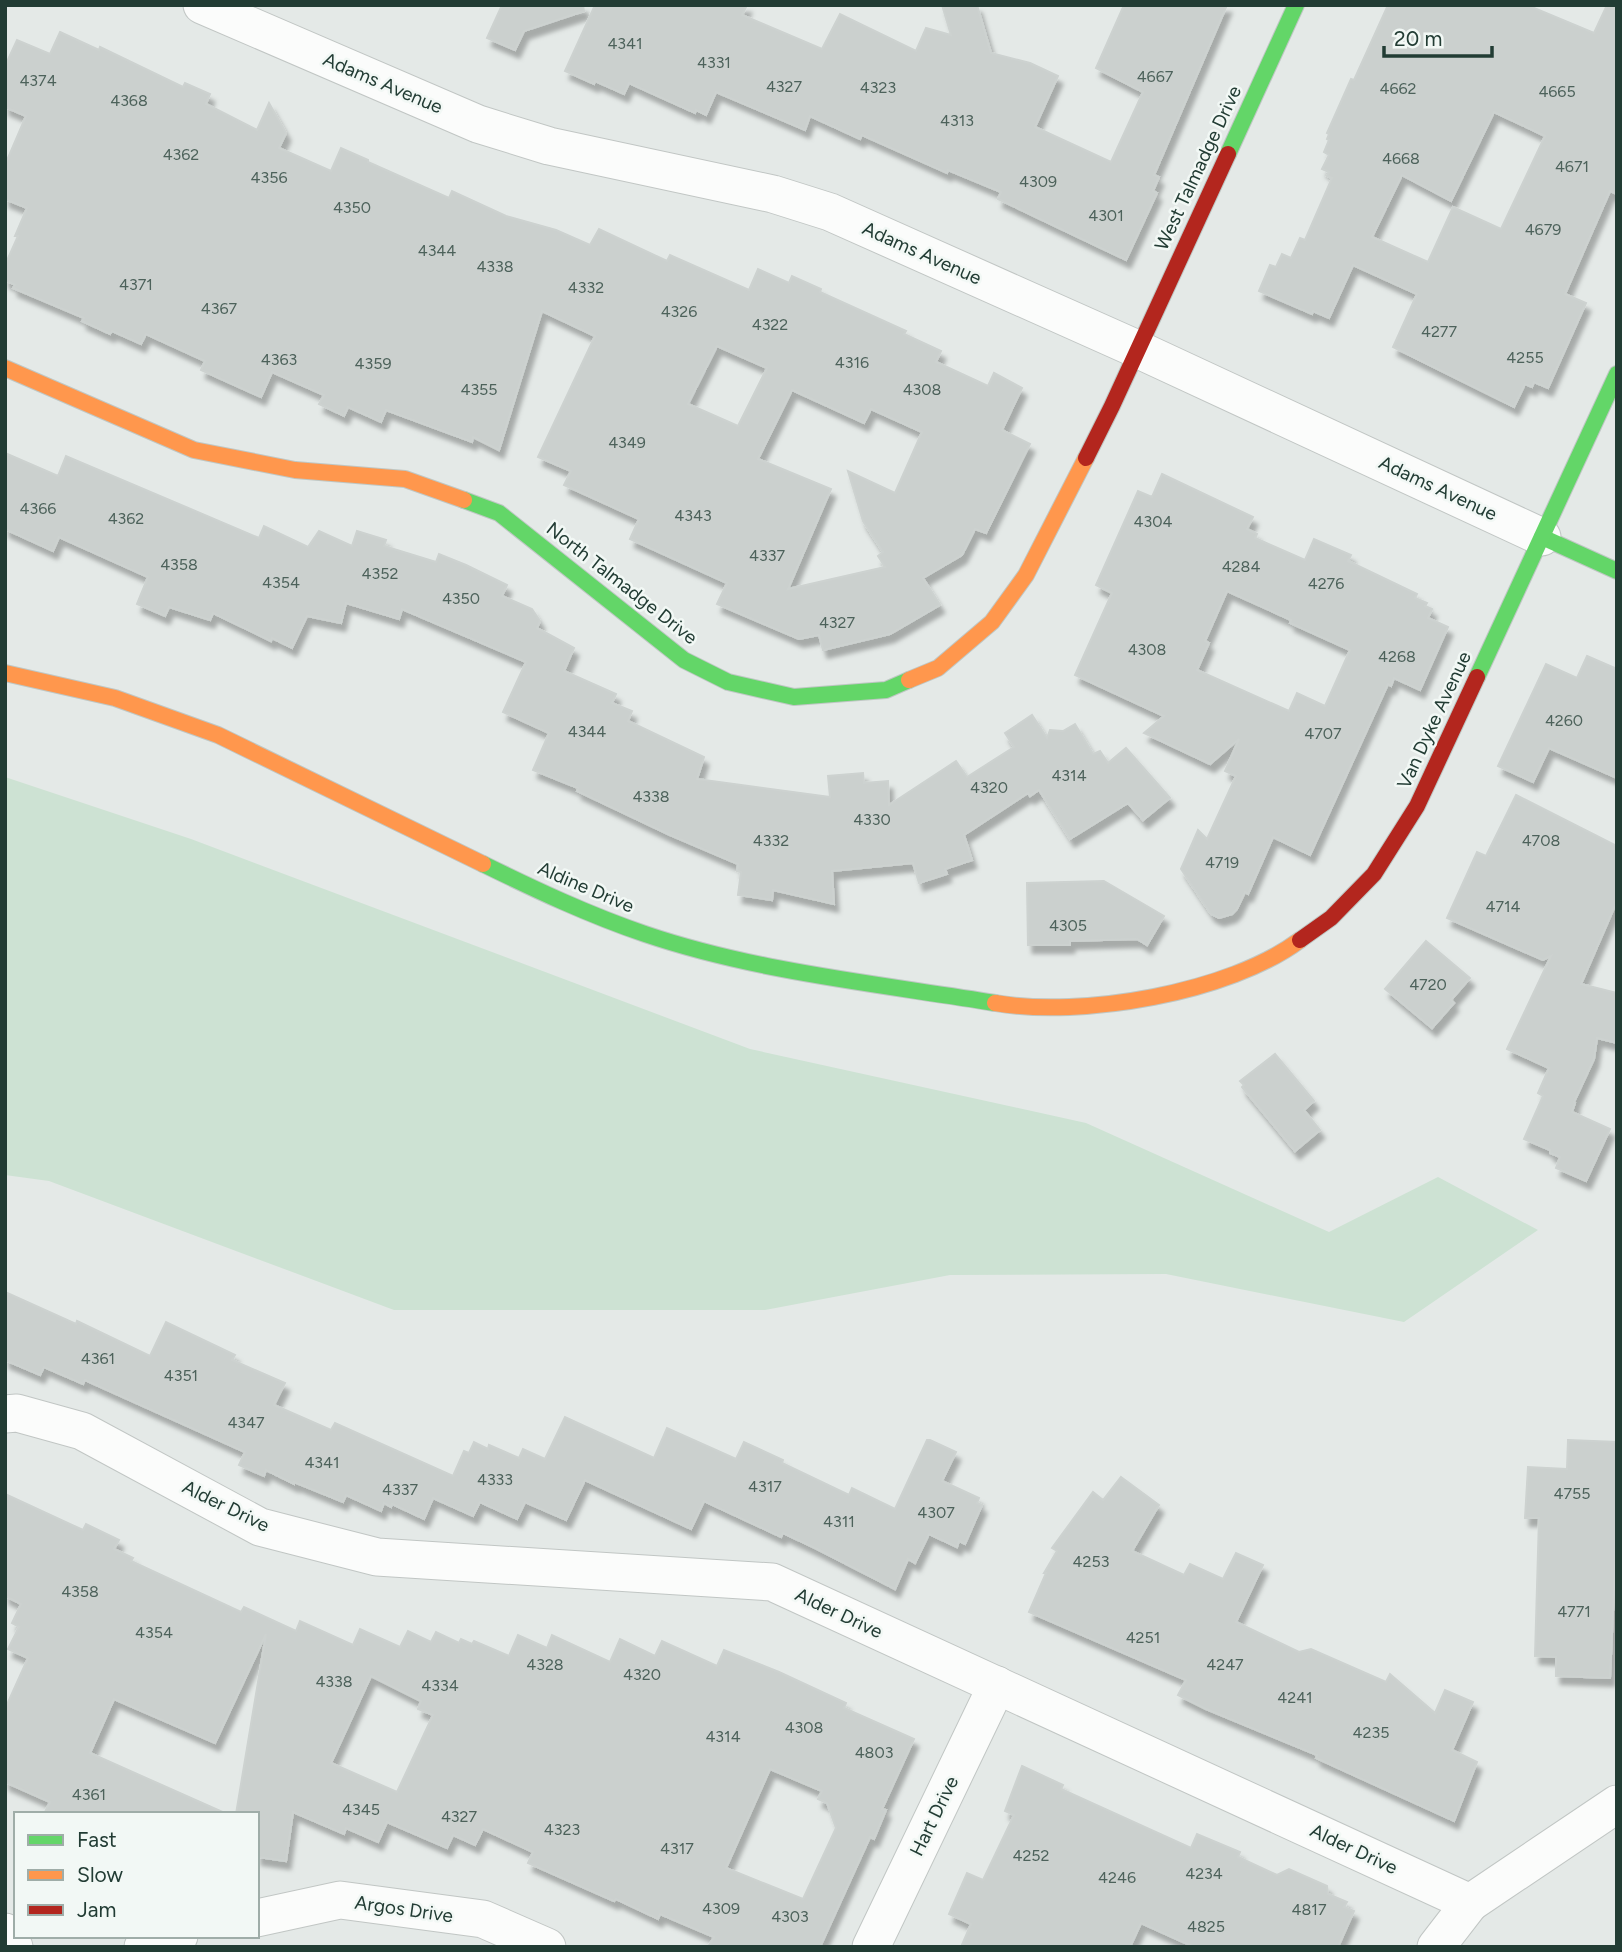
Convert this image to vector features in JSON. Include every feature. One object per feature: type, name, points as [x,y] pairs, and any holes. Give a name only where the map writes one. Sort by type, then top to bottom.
[{"type":"street","name":"Adams Avenue","points":[[201,5],[478,124],[549,146],[774,194],[830,212],[1137,349],[1617,570]]},
{"type":"street","name":"West Talmadge Drive","points":[[1137,349],[1296,5]]},
{"type":"street","name":"North Talmadge Drive","points":[[5,368],[194,450],[295,470],[405,479],[499,513],[684,660],[729,682],[794,696],[886,690],[937,668],[992,622],[1026,575],[1112,406],[1137,349]]},
{"type":"street","name":"Van Dyke Avenue","points":[[1185,990],[1235,975],[1286,951],[1331,918],[1374,874],[1417,806],[1617,374]]},
{"type":"street","name":"Aldine Drive","points":[[5,673],[115,698],[218,735],[551,897],[646,934],[762,965],[1012,1006],[1106,1005],[1185,990]]},
{"type":"street","name":"Alder Drive","points":[[5,1414],[17,1413],[82,1431],[260,1527],[377,1557],[772,1582],[1470,1903]]},
{"type":"street","name":"Hart Drive","points":[[871,1947],[997,1685]]},
{"type":"street","points":[[1436,1947],[1470,1903],[1617,1804]]},
{"type":"street","name":"Argos Drive","points":[[259,1918],[340,1900],[483,1919],[547,1947]]},
{"type":"street","points":[[5,1932],[14,1947]]},
{"type":"street","points":[[143,1947],[172,1938]]},
{"type":"green space","points":[[5,777],[191,839],[750,1049],[1086,1123],[1329,1232],[1438,1177],[1538,1230],[1404,1322],[1166,1274],[950,1275],[765,1310],[394,1310],[49,1181],[5,1175]]},
{"type":"building","points":[[502,5],[583,5],[584,11],[524,31],[515,50],[487,38]]},
{"type":"building","points":[[595,5],[747,5],[742,15],[822,49],[840,14],[916,51],[926,28],[951,35],[942,5],[977,5],[991,53],[1030,63],[1058,76],[1035,127],[1111,162],[1143,92],[1096,68],[1124,5],[1227,5],[1154,175],[1159,177],[1153,191],[1157,193],[1126,260],[998,199],[1001,192],[948,170],[947,173],[862,135],[860,139],[810,116],[805,130],[716,92],[706,115],[696,110],[695,113],[629,83],[624,94],[565,71]]},
{"type":"building","points":[[1388,5],[1527,5],[1594,33],[1607,5],[1617,5],[1617,194],[1610,191],[1565,294],[1586,303],[1548,388],[1534,382],[1532,387],[1525,384],[1514,407],[1393,347],[1417,294],[1353,265],[1329,318],[1313,311],[1312,314],[1259,291],[1270,265],[1276,267],[1282,254],[1291,258],[1300,238],[1305,240],[1332,178],[1327,176],[1329,172],[1322,169],[1329,155],[1324,152],[1329,140],[1327,133],[1351,79],[1354,80]],"holes":[[[1494,112],[1545,136],[1501,229],[1453,207],[1428,262],[1372,237],[1402,175],[1451,201]]]},
{"type":"building","points":[[60,32],[99,50],[100,47],[183,87],[185,83],[210,94],[206,104],[257,130],[269,103],[286,133],[279,148],[331,171],[341,148],[449,198],[452,191],[506,216],[556,230],[590,245],[599,229],[667,261],[670,255],[749,290],[758,269],[789,283],[792,276],[821,289],[820,292],[906,331],[904,334],[941,351],[936,362],[988,386],[994,373],[1022,388],[1002,430],[1030,444],[986,533],[975,529],[962,555],[923,578],[940,605],[890,634],[823,650],[819,635],[799,639],[717,604],[727,583],[630,539],[639,519],[564,485],[571,471],[538,457],[595,336],[542,311],[499,450],[473,437],[472,442],[386,410],[381,422],[348,407],[344,416],[319,404],[324,395],[272,372],[261,397],[201,370],[205,361],[146,334],[141,344],[112,331],[110,334],[82,321],[84,318],[13,288],[15,285],[5,280],[5,265],[27,208],[5,199],[5,165],[26,116],[5,107],[5,66],[17,40],[50,54]],"holes":[[[717,346],[767,368],[738,426],[688,404]],[[792,390],[864,423],[871,409],[922,432],[895,493],[848,471],[863,521],[883,552],[878,556],[885,567],[788,589],[831,489],[758,459]]]},
{"type":"building","points":[[5,453],[58,476],[66,456],[259,538],[264,526],[308,547],[319,531],[352,546],[357,531],[386,540],[384,546],[436,562],[439,554],[466,565],[507,585],[502,596],[532,609],[540,621],[537,628],[574,648],[564,671],[616,694],[612,703],[632,711],[628,721],[704,757],[697,779],[830,797],[828,776],[863,773],[864,783],[888,781],[889,805],[956,761],[967,777],[1014,747],[1005,733],[1032,715],[1047,738],[1050,730],[1063,731],[1075,724],[1093,754],[1100,751],[1108,763],[1126,748],[1170,798],[1143,820],[1128,803],[1070,839],[1039,790],[1030,796],[1028,793],[964,835],[972,860],[945,869],[947,874],[919,883],[913,863],[832,871],[834,904],[773,890],[772,900],[738,895],[741,872],[737,871],[738,864],[577,791],[578,788],[533,770],[549,733],[503,712],[526,662],[402,609],[399,619],[346,603],[341,623],[307,616],[292,648],[272,638],[271,641],[213,613],[210,620],[169,607],[165,616],[137,604],[148,577],[59,537],[53,551],[5,529]]},
{"type":"building","points":[[1162,474],[1253,517],[1247,529],[1257,534],[1255,538],[1305,560],[1314,539],[1351,555],[1348,561],[1417,594],[1415,598],[1427,603],[1425,606],[1432,609],[1428,618],[1448,627],[1420,690],[1394,678],[1391,686],[1388,684],[1310,855],[1273,837],[1248,894],[1245,892],[1232,914],[1219,918],[1211,914],[1181,869],[1198,830],[1207,839],[1236,776],[1225,771],[1239,739],[1210,764],[1144,733],[1164,716],[1075,675],[1112,593],[1096,585],[1138,491],[1152,497]],"holes":[[[1227,591],[1291,620],[1290,623],[1350,650],[1325,706],[1297,693],[1289,711],[1197,670],[1209,643],[1205,641]]]},
{"type":"building","points":[[1587,656],[1617,669],[1617,778],[1549,748],[1533,782],[1498,766],[1546,664],[1577,678]]},
{"type":"building","points":[[1516,795],[1617,846],[1617,901],[1581,984],[1617,993],[1617,1043],[1597,1038],[1594,1059],[1572,1112],[1610,1129],[1586,1181],[1556,1168],[1560,1157],[1524,1139],[1543,1096],[1538,1093],[1549,1068],[1507,1049],[1551,956],[1543,960],[1447,918],[1477,852],[1486,856]]},
{"type":"building","points":[[1104,881],[1164,916],[1147,945],[1137,939],[1070,941],[1070,945],[1028,945],[1027,883]]},
{"type":"building","points":[[1426,941],[1470,978],[1451,1000],[1454,1003],[1432,1028],[1385,989]]},
{"type":"building","points":[[1275,1054],[1314,1101],[1304,1110],[1320,1130],[1295,1151],[1242,1087],[1244,1085],[1240,1081]]},
{"type":"building","points":[[5,1292],[76,1324],[77,1321],[150,1356],[166,1322],[235,1355],[232,1360],[285,1383],[274,1405],[331,1430],[335,1423],[453,1476],[464,1451],[469,1453],[474,1442],[488,1449],[489,1445],[519,1458],[523,1449],[545,1459],[565,1417],[654,1458],[667,1428],[736,1459],[744,1442],[849,1495],[852,1488],[895,1509],[927,1440],[930,1440],[956,1452],[942,1481],[979,1498],[977,1503],[982,1505],[965,1544],[959,1541],[957,1547],[929,1534],[915,1563],[908,1559],[895,1589],[783,1533],[781,1537],[704,1501],[691,1529],[585,1480],[566,1520],[525,1502],[517,1519],[480,1502],[473,1516],[433,1498],[424,1519],[392,1504],[391,1507],[384,1503],[381,1511],[346,1495],[343,1502],[294,1484],[266,1470],[264,1476],[239,1465],[245,1452],[85,1380],[83,1384],[44,1367],[40,1375],[5,1360]]},
{"type":"building","points":[[1568,1440],[1617,1442],[1617,1522],[1610,1678],[1556,1676],[1556,1657],[1535,1656],[1539,1518],[1525,1518],[1528,1467],[1567,1469]]},
{"type":"building","points":[[1121,1477],[1159,1505],[1132,1551],[1184,1575],[1190,1564],[1223,1579],[1236,1553],[1263,1565],[1236,1622],[1299,1652],[1311,1649],[1386,1682],[1390,1674],[1435,1713],[1445,1690],[1473,1702],[1452,1750],[1477,1762],[1454,1821],[1316,1758],[1317,1755],[1206,1709],[1178,1695],[1186,1680],[1029,1612],[1044,1573],[1057,1551],[1052,1548],[1093,1492],[1103,1500]]},
{"type":"building","points":[[5,1494],[83,1530],[86,1524],[119,1540],[114,1549],[133,1558],[131,1561],[241,1612],[244,1607],[296,1631],[300,1621],[353,1645],[360,1629],[400,1647],[408,1631],[431,1642],[436,1632],[459,1643],[461,1639],[472,1644],[474,1641],[509,1656],[518,1635],[547,1648],[552,1635],[610,1662],[620,1639],[655,1656],[662,1641],[717,1666],[724,1650],[846,1703],[844,1708],[914,1739],[882,1809],[886,1810],[874,1839],[870,1837],[820,1947],[708,1947],[714,1937],[660,1914],[658,1919],[528,1863],[533,1852],[483,1829],[475,1845],[453,1835],[447,1848],[387,1822],[378,1842],[346,1828],[344,1834],[293,1812],[286,1861],[259,1857],[259,1812],[236,1812],[266,1634],[215,1743],[114,1699],[90,1753],[223,1812],[45,1812],[50,1802],[5,1782],[5,1709],[28,1658],[8,1649],[19,1627],[12,1623],[21,1604],[5,1596]],"holes":[[[371,1676],[421,1701],[418,1709],[433,1715],[397,1792],[331,1763]],[[770,1769],[822,1791],[818,1799],[827,1803],[836,1828],[803,1899],[726,1868]]]},
{"type":"building","points":[[1022,1766],[1063,1785],[1061,1789],[1191,1848],[1197,1834],[1240,1852],[1238,1857],[1277,1875],[1289,1869],[1327,1886],[1328,1894],[1347,1902],[1344,1907],[1354,1911],[1338,1947],[1194,1947],[1141,1923],[1130,1947],[961,1947],[971,1924],[949,1914],[967,1873],[983,1880],[1014,1815],[1005,1811]]},
{"type":"traffic: fast","points":[[1228,154],[1296,5]]},
{"type":"traffic: fast","points":[[1477,677],[1617,374]]},
{"type":"traffic: fast","points":[[464,500],[499,513],[684,660],[728,682],[794,697],[886,690],[909,680]]},
{"type":"traffic: fast","points":[[1542,537],[1617,571]]},
{"type":"traffic: fast","points":[[483,864],[604,919],[687,947],[774,968],[995,1003]]},
{"type":"traffic: slow","points":[[5,368],[194,450],[295,470],[405,479],[464,500]]},
{"type":"traffic: slow","points":[[909,680],[938,668],[992,622],[1026,575],[1086,458]]},
{"type":"traffic: slow","points":[[5,673],[115,698],[218,735],[483,864]]},
{"type":"traffic: slow","points":[[995,1003],[1030,1007],[1069,1007],[1154,997],[1235,974],[1270,959],[1300,940]]},
{"type":"traffic: jam","points":[[1086,458],[1228,154]]},
{"type":"traffic: jam","points":[[1300,940],[1331,918],[1374,874],[1417,806],[1477,677]]}]
